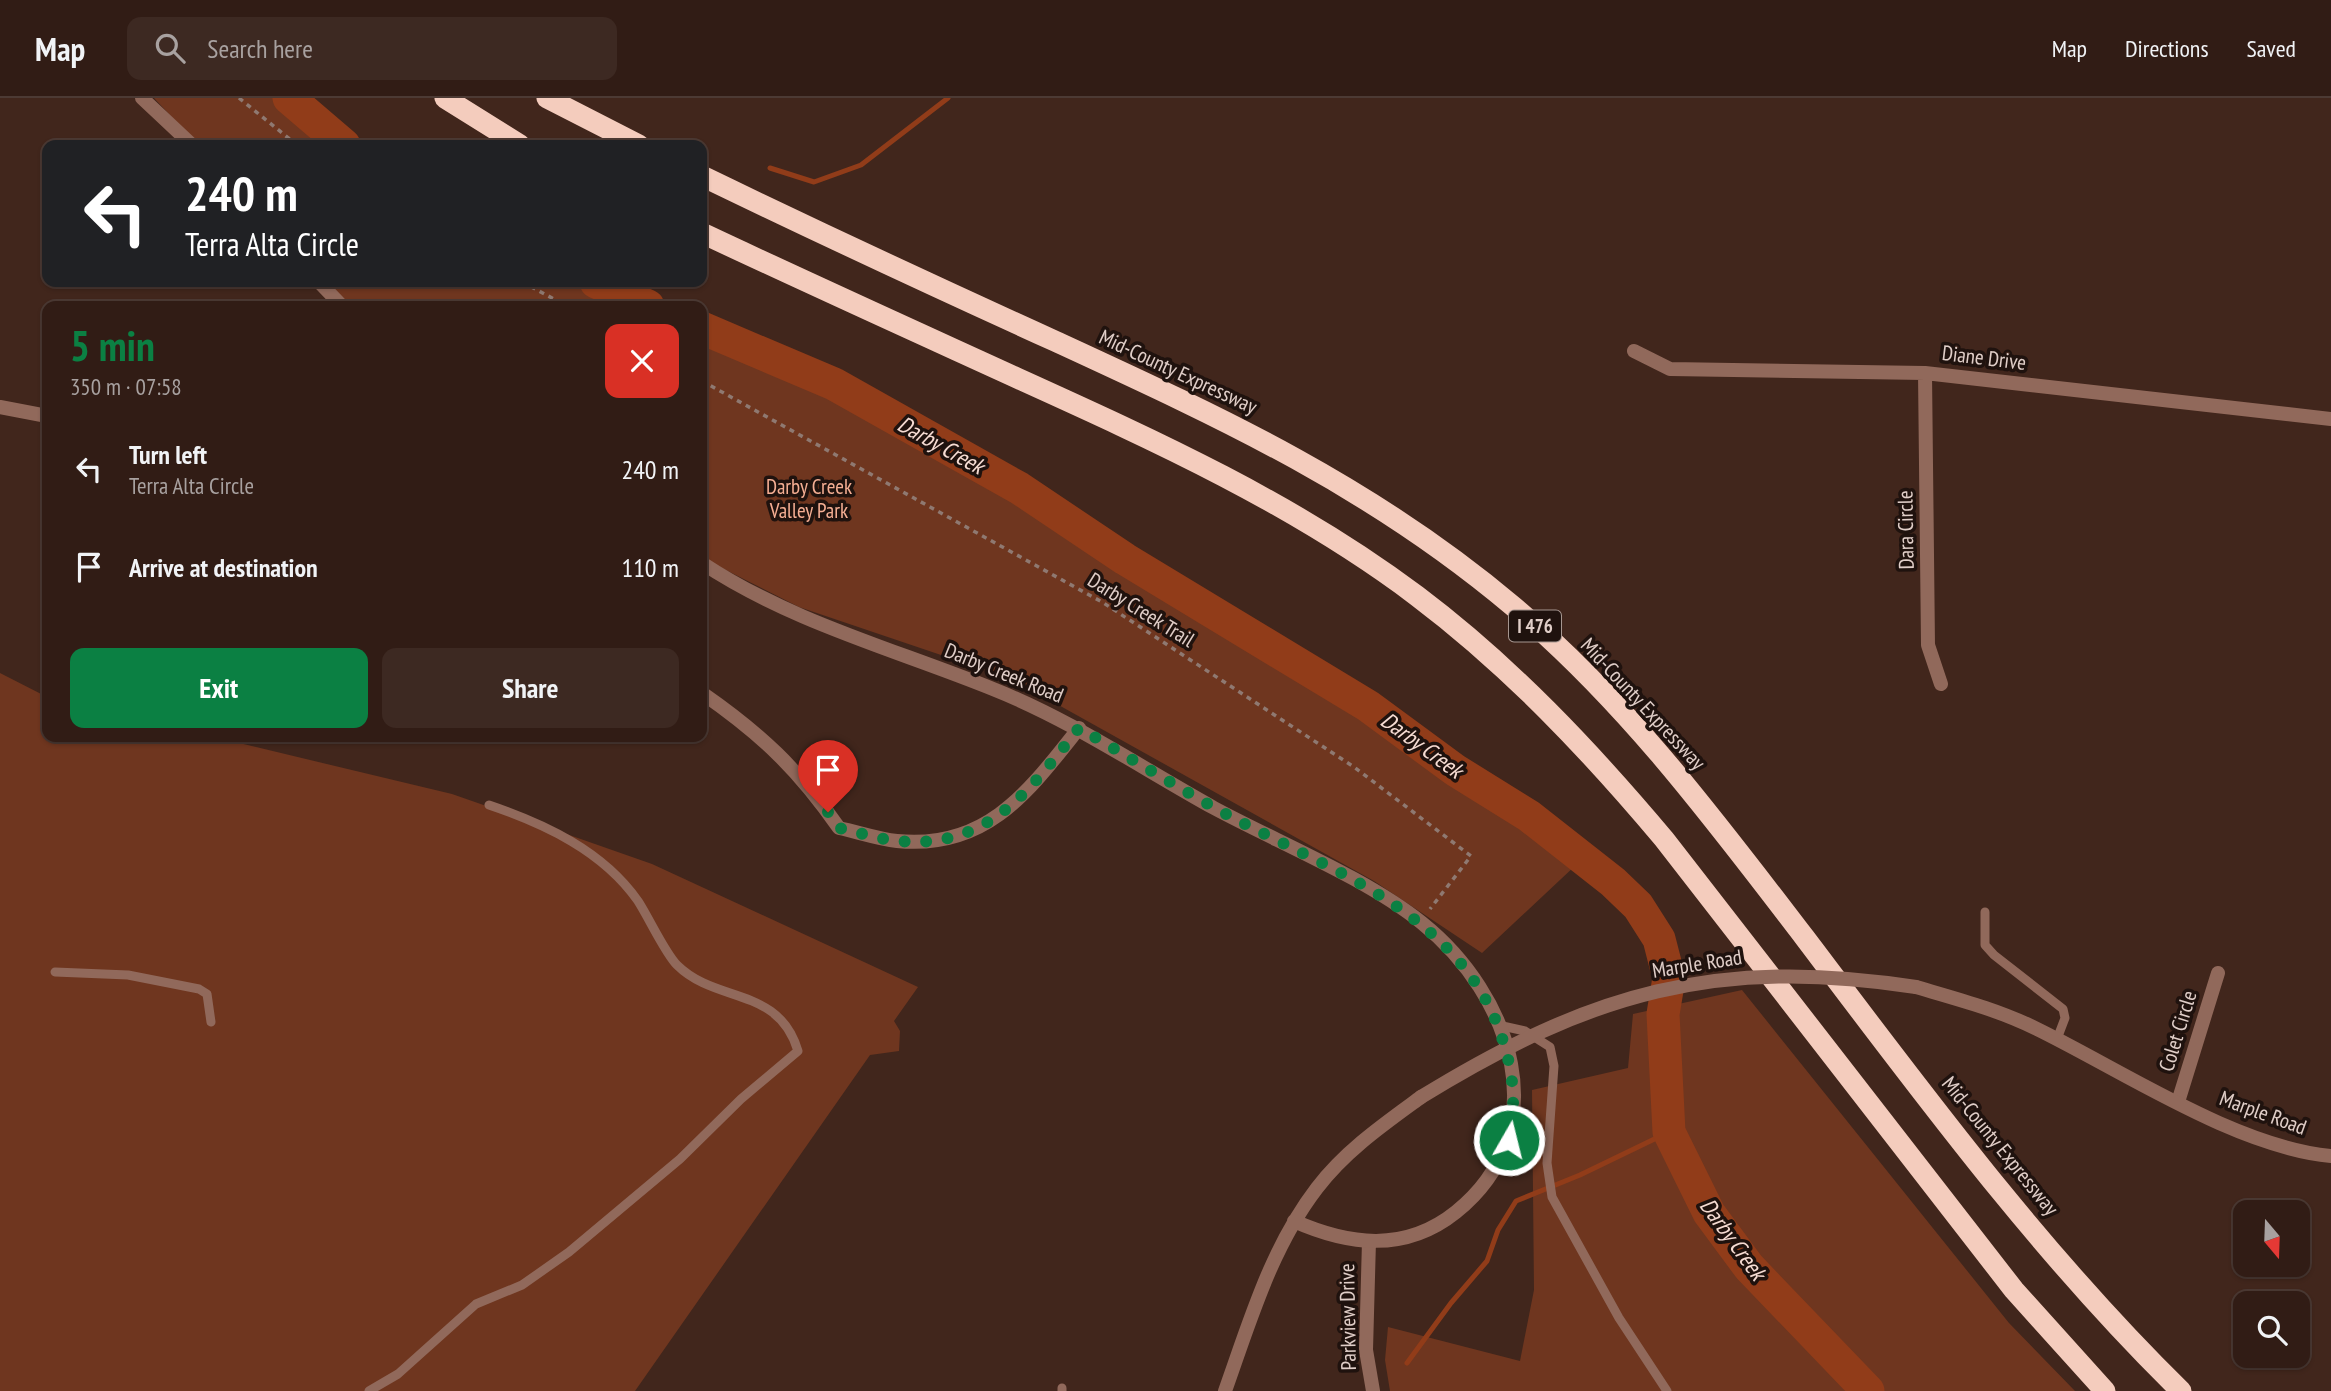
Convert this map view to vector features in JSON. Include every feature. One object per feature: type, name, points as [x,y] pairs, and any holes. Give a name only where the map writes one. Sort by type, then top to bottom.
[{"type":"highway","points":[[445,98],[512,140]]},
{"type":"highway","points":[[547,98],[629,140]]},
{"type":"highway","name":"Mid-County Expressway","points":[[707,178],[1240,426],[1363,495],[1439,546],[1518,610],[1594,682],[1711,814],[1986,1173],[2144,1354],[2181,1391]]},
{"type":"highway","name":"I 476","points":[[707,235],[1140,433],[1242,485],[1352,550],[1436,612],[1509,674],[1613,779],[1664,839],[2014,1290],[2105,1391]]},
{"type":"street","points":[[142,98],[187,140]]},
{"type":"street","points":[[324,287],[337,301]]},
{"type":"street","name":"Diane Drive","points":[[1634,351],[1670,369],[1925,373],[2331,419]]},
{"type":"street","name":"Dara Circle","points":[[1925,373],[1928,645],[1941,684]]},
{"type":"street","points":[[0,407],[42,415]]},
{"type":"street","name":"Darby Creek Road","points":[[707,566],[750,592],[826,628],[990,687],[1079,728],[1213,807],[1390,901],[1421,922],[1462,962],[1498,1025],[1509,1060],[1514,1101],[1509,1140],[1502,1158],[1482,1189],[1448,1218],[1404,1238],[1369,1241],[1339,1239],[1294,1221]]},
{"type":"street","points":[[707,697],[749,726],[807,782],[839,828],[897,841],[943,840],[990,824],[1029,792],[1079,728]]},
{"type":"street","name":"Colet Circle","points":[[2178,1102],[2218,973]]},
{"type":"street","name":"Marple Road","points":[[1225,1391],[1270,1266],[1294,1221],[1318,1186],[1344,1158],[1420,1097],[1545,1028],[1595,1008],[1680,985],[1716,979],[1807,976],[1916,987],[1997,1012],[2057,1039],[2178,1102],[2265,1140],[2291,1149],[2331,1156]]},
{"type":"street","name":"Parkview Drive","points":[[1369,1241],[1366,1350],[1373,1391]]},
{"type":"lane","points":[[369,1391],[398,1374],[476,1304],[522,1285],[569,1252],[680,1159],[741,1099],[798,1051],[783,1018],[759,1004],[691,975],[676,964],[620,876],[547,825],[489,805]]},
{"type":"lane","points":[[1984,912],[1985,944],[1994,956],[2063,1009],[2065,1017],[2057,1039]]},
{"type":"lane","points":[[55,972],[128,975],[190,986],[207,994],[211,1021]]},
{"type":"lane","points":[[1498,1025],[1525,1031],[1550,1047],[1554,1066],[1548,1181],[1552,1197],[1619,1318],[1667,1391]]},
{"type":"path","points":[[239,98],[291,140]]},
{"type":"path","points":[[531,287],[558,301]]},
{"type":"path","name":"Darby Creek Trail","points":[[707,383],[1102,602],[1354,767],[1471,856],[1421,922]]},
{"type":"green space","points":[[154,98],[277,98],[326,140],[193,140]]},
{"type":"green space","points":[[331,287],[590,287],[619,301],[344,301]]},
{"type":"green space","name":"Darby Creek Valley Park","points":[[707,338],[777,367],[1000,486],[1396,736],[1577,864],[1482,953],[1374,881],[1012,679],[799,607],[707,561]]},
{"type":"green space","points":[[0,673],[42,694],[42,742],[235,742],[452,794],[652,864],[918,987],[894,1021],[900,1031],[899,1051],[870,1055],[635,1391],[0,1391]]},
{"type":"green space","points":[[1742,990],[2009,1323],[2075,1391],[1390,1391],[1385,1360],[1388,1327],[1520,1361],[1534,1290],[1532,1090],[1628,1068],[1633,1014]]},
{"type":"waterway","name":"Darby Creek","points":[[289,98],[338,140]]},
{"type":"waterway","points":[[770,168],[814,182],[861,165],[948,98]]},
{"type":"waterway","name":"Darby Creek","points":[[607,287],[637,301]]},
{"type":"waterway","name":"Darby Creek","points":[[707,330],[834,384],[1019,488],[1125,559],[1368,706],[1455,770],[1529,816],[1613,882],[1638,906],[1659,939],[1669,978],[1663,1014],[1669,1132],[1709,1213],[1749,1267],[1868,1391]]},
{"type":"waterway","points":[[1407,1363],[1451,1303],[1487,1261],[1498,1230],[1516,1201],[1580,1175],[1669,1132]]},
{"type":"route","points":[[828,812],[839,828],[897,841],[943,840],[990,824],[1029,792],[1079,728],[1213,807],[1390,901],[1444,942],[1475,980],[1498,1025],[1514,1084],[1513,1120],[1509,1140]]}]
